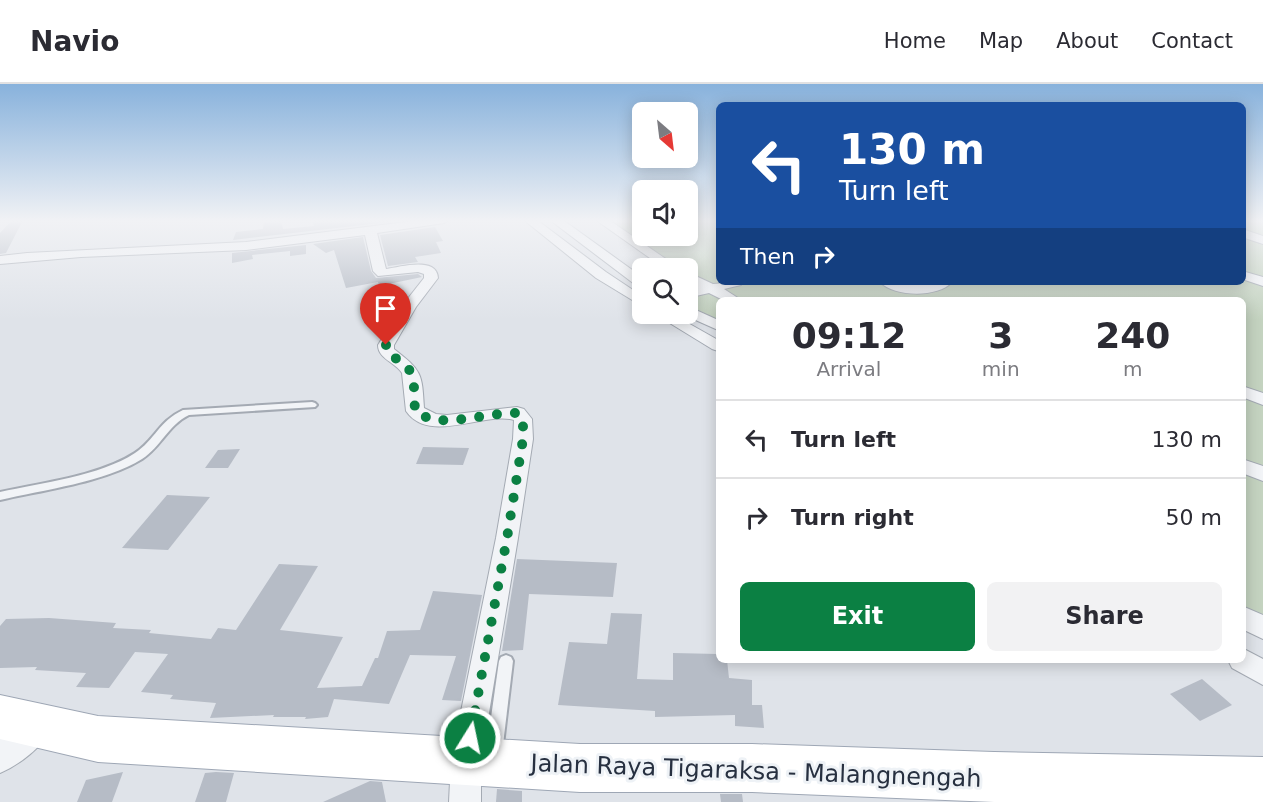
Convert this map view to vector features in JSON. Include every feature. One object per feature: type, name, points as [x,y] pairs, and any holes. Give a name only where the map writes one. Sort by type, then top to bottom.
[{"type":"main road","name":"Jalan Raya Tigaraksa - Malangnengah","points":[[19,722],[98,739],[475,775],[580,768],[752,768],[994,777],[1262,783]]},
{"type":"street","points":[[0,260],[56,254]]},
{"type":"street","points":[[381,254],[383,273],[419,268],[431,272],[431,278],[409,306],[386,345],[389,355],[408,368],[413,380],[415,411],[434,420],[494,413],[517,413],[523,419],[523,439],[507,538],[475,775]]},
{"type":"street","points":[[573,254],[632,295]]},
{"type":"street","points":[[602,254],[632,276]]},
{"type":"street","points":[[1246,276],[1263,282]]},
{"type":"street","points":[[698,282],[728,297]]},
{"type":"street","points":[[698,292],[725,285]]},
{"type":"street","points":[[899,285],[916,289],[939,285]]},
{"type":"street","points":[[698,316],[716,325]]},
{"type":"street","points":[[680,324],[716,345]]},
{"type":"street","points":[[1246,387],[1263,391]]},
{"type":"street","points":[[1246,393],[1263,400]]},
{"type":"street","points":[[1246,467],[1263,474]]},
{"type":"street","points":[[1246,618],[1263,628]]},
{"type":"street","points":[[1246,662],[1263,673]]},
{"type":"street","points":[[0,758],[19,722]]},
{"type":"lane","points":[[0,496],[75,479],[123,464],[140,455],[174,416],[187,412],[312,405]]},
{"type":"lane","points":[[475,775],[506,661]]},
{"type":"green space","points":[[652,254],[716,254],[716,285],[1246,285],[1246,254],[1263,254],[1263,630],[1246,621],[1246,297],[716,297],[716,326],[698,316],[698,292],[710,289],[698,282],[698,258],[658,258]]},
{"type":"building","points":[[232,254],[266,254],[252,255],[253,259],[232,263]]},
{"type":"building","points":[[290,254],[306,254],[306,254],[290,256]]},
{"type":"building","points":[[335,254],[367,254],[371,271],[376,278],[418,274],[422,277],[379,286],[378,282],[346,288]]},
{"type":"building","points":[[385,254],[438,254],[415,257],[418,262],[388,266]]},
{"type":"building","points":[[423,447],[469,448],[463,465],[416,464]]},
{"type":"building","points":[[240,449],[228,468],[205,468],[218,450]]},
{"type":"building","points":[[167,495],[210,497],[168,550],[122,548]]},
{"type":"building","points":[[517,559],[617,563],[613,597],[529,594],[523,650],[502,651]]},
{"type":"building","points":[[279,564],[318,566],[280,630],[343,637],[317,688],[362,686],[375,658],[378,658],[387,631],[420,630],[433,591],[482,595],[461,701],[442,700],[456,656],[410,655],[389,704],[334,699],[328,717],[305,719],[306,717],[273,717],[274,715],[210,718],[216,703],[170,699],[173,695],[141,692],[168,654],[135,652],[109,688],[76,687],[86,673],[35,670],[37,667],[0,668],[0,626],[6,619],[49,618],[116,623],[113,628],[151,630],[149,633],[211,639],[218,628],[236,630]]},
{"type":"building","points":[[611,613],[642,614],[637,679],[673,680],[673,653],[716,654],[716,663],[727,663],[729,678],[752,680],[752,705],[762,705],[764,728],[735,726],[735,715],[655,717],[655,711],[558,705],[569,642],[607,644]]},
{"type":"building","points":[[1202,679],[1232,705],[1200,721],[1170,694]]},
{"type":"building","points":[[123,772],[112,802],[77,802],[86,780]]},
{"type":"building","points":[[205,773],[234,773],[226,802],[195,802]]},
{"type":"building","points":[[370,781],[382,782],[386,802],[323,802]]},
{"type":"building","points":[[497,789],[522,791],[522,802],[496,802]]},
{"type":"building","points":[[720,794],[742,794],[743,802],[721,802]]},
{"type":"route","points":[[386,345],[389,355],[408,368],[413,380],[415,411],[434,420],[494,413],[517,413],[523,419],[523,439],[507,538],[470,738]]}]
